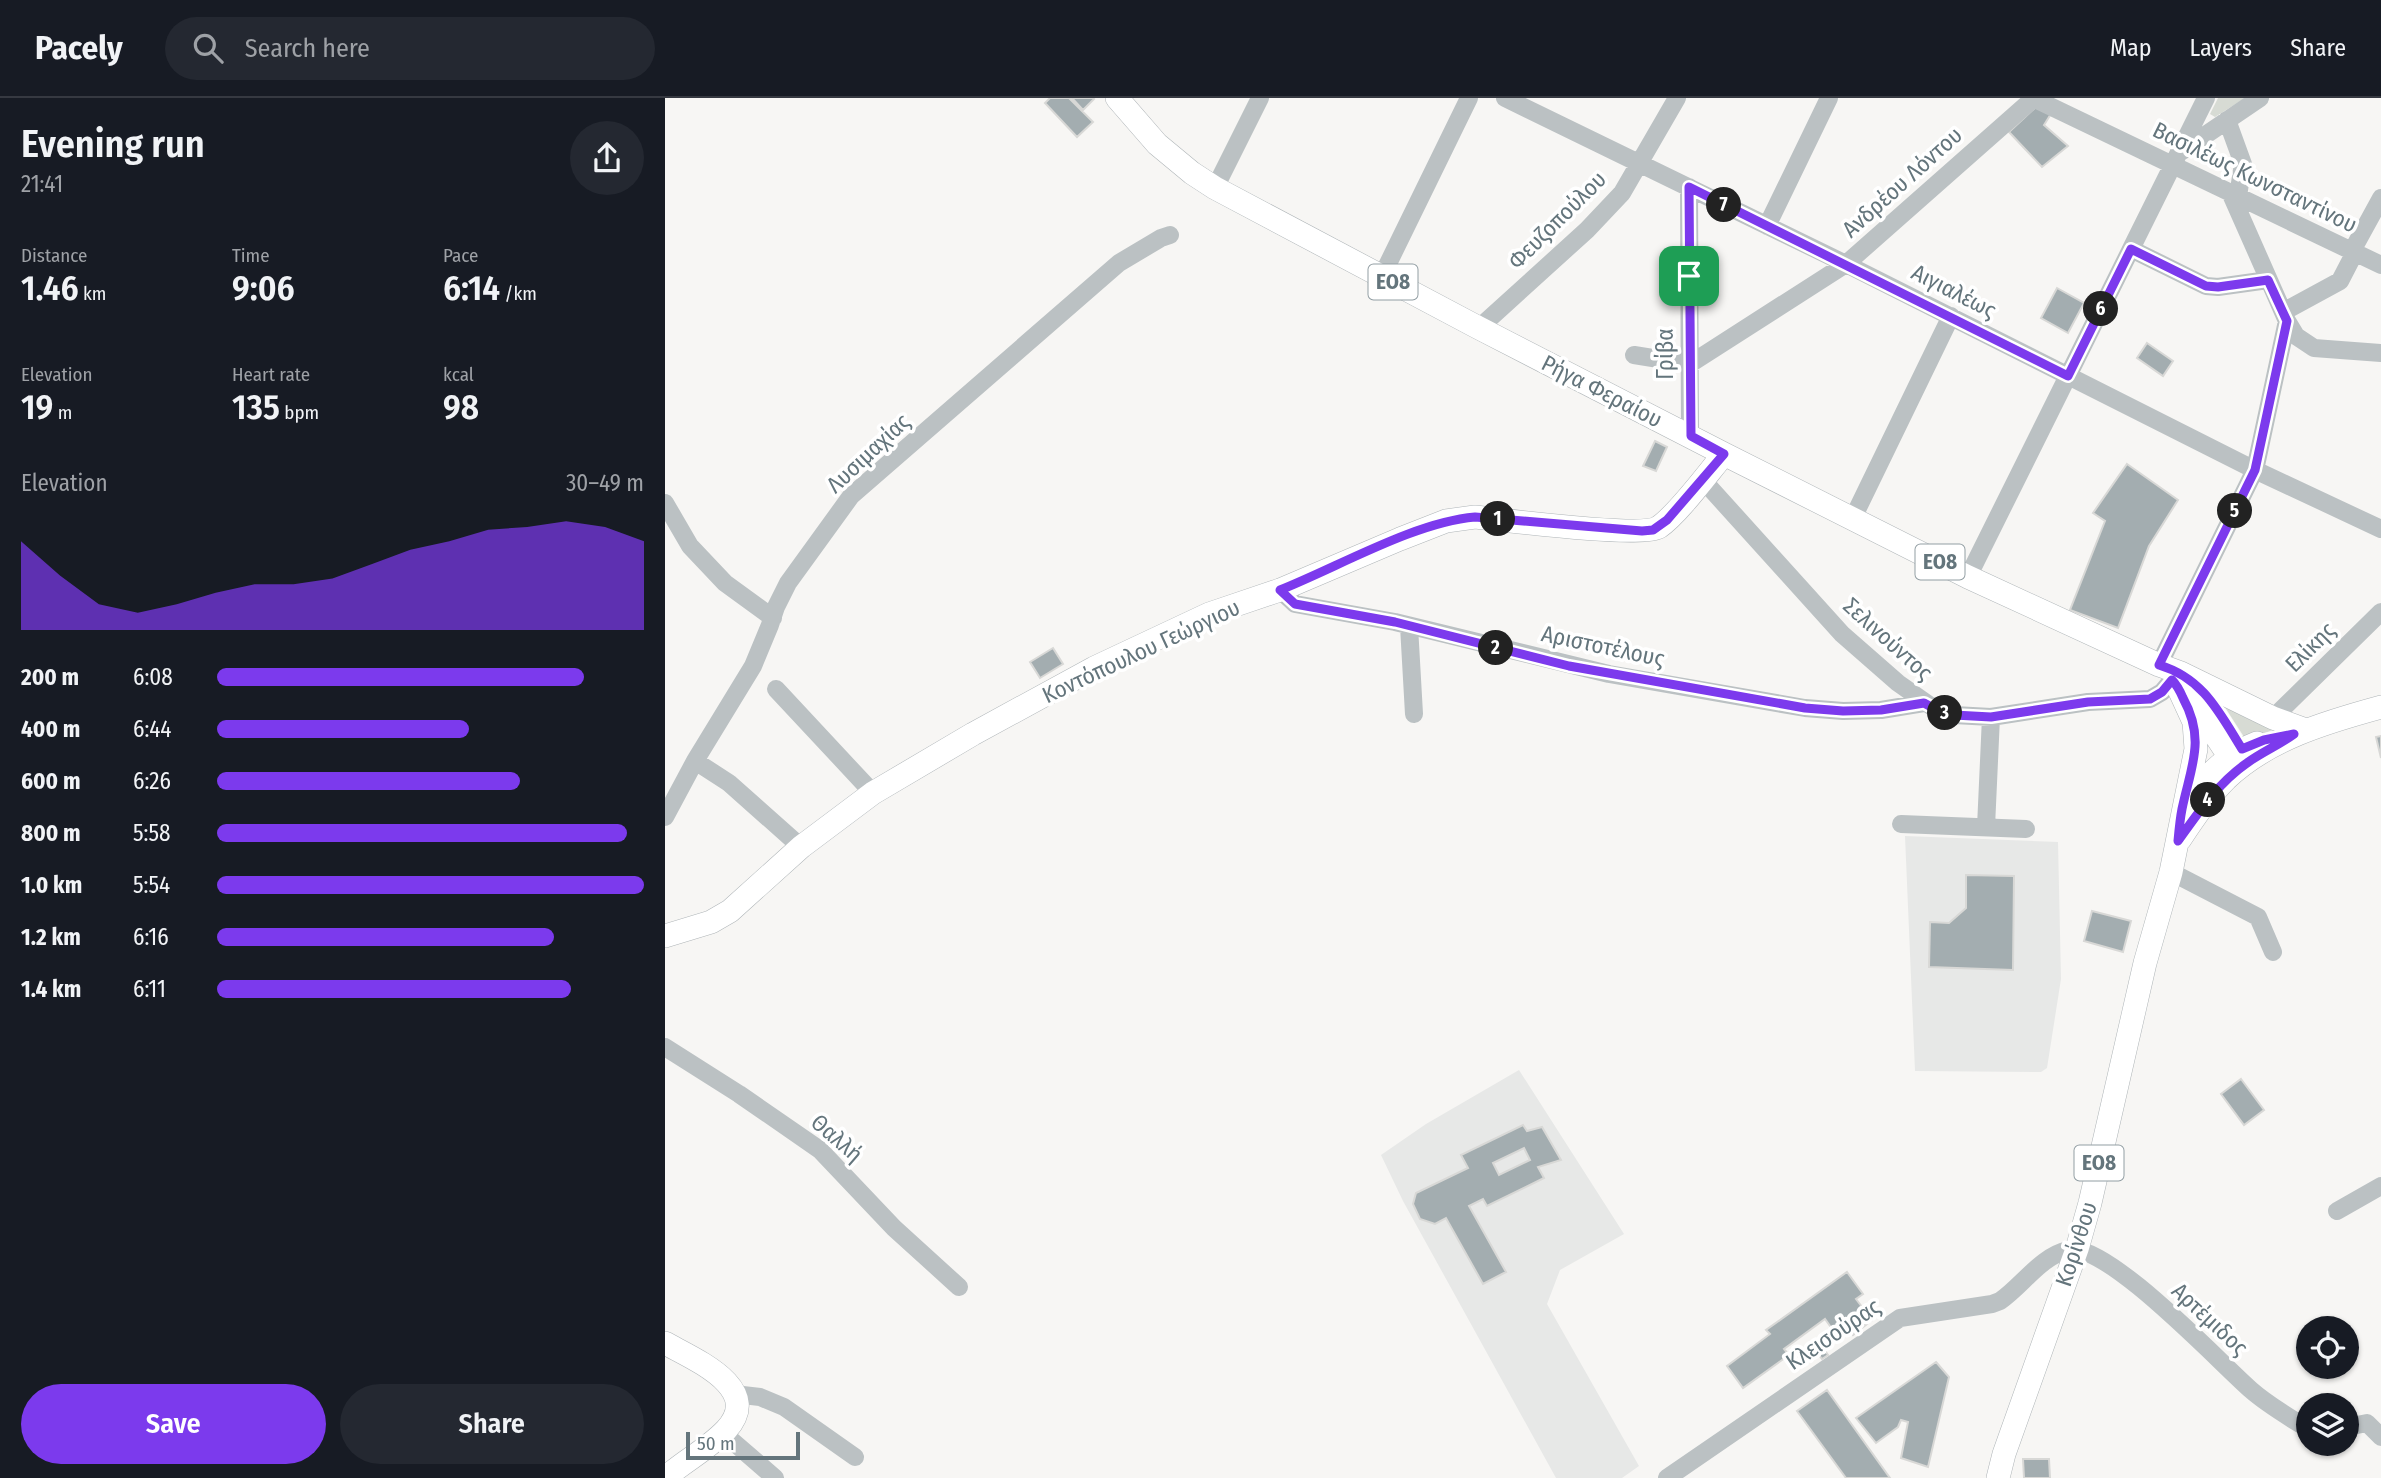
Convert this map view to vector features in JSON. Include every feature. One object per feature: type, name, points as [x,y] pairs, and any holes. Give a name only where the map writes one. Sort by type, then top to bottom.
[{"type":"main road","name":"Ρήγα Φεραίου","points":[[1117,98],[1157,144],[1215,188],[1479,328],[1968,577],[2174,677],[2300,732]]},
{"type":"main road","name":"Κοντόπουλου Γεώργιου","points":[[665,936],[711,922],[730,911],[801,848],[873,793],[973,734],[1094,668],[1217,611],[1280,590],[1400,538],[1458,519],[1475,517],[1613,530],[1653,530],[1667,520],[1724,454]]},
{"type":"main road","name":"ΕΟ8","points":[[2174,677],[2212,702],[2240,759]]},
{"type":"main road","name":"ΕΟ8","points":[[2174,677],[2194,722],[2196,741],[2195,764],[2182,809]]},
{"type":"main road","points":[[2182,809],[2208,776],[2240,759],[2300,732],[2381,707]]},
{"type":"main road","name":"Κορίνθου","points":[[2178,841],[2240,759]]},
{"type":"main road","name":"Κορίνθου","points":[[1998,1478],[2090,1203],[2145,963],[2171,872],[2182,809]]},
{"type":"main road","points":[[665,1343],[720,1375],[729,1384],[736,1405],[734,1416],[723,1433],[665,1478]]},
{"type":"street","points":[[1215,188],[1260,98]]},
{"type":"street","points":[[1382,276],[1469,98]]},
{"type":"street","name":"Αιγιαλέως","points":[[1505,98],[1846,264],[2255,470],[2381,529]]},
{"type":"street","name":"Φευζοπούλου","points":[[1479,328],[1587,230],[1622,193],[1677,98]]},
{"type":"street","points":[[1767,226],[1829,98]]},
{"type":"street","name":"Βασιλέως Κωνσταντίνου","points":[[2034,98],[2176,159],[2234,194],[2381,265]]},
{"type":"street","name":"Ανδρέου Λόντου","points":[[1690,364],[1846,264],[2034,98]]},
{"type":"street","points":[[1968,577],[2206,98]]},
{"type":"street","points":[[2176,159],[2260,98]]},
{"type":"street","points":[[2227,120],[2243,164],[2234,194],[2268,280],[2296,336],[2314,348],[2381,353]]},
{"type":"street","name":"Γρίβα","points":[[1689,187],[1691,436]]},
{"type":"street","points":[[2174,677],[2255,470],[2285,317],[2340,281],[2381,198]]},
{"type":"street","name":"Λυσιμαχίας","points":[[665,817],[695,761],[753,666],[788,583],[851,496],[1119,263],[1170,235]]},
{"type":"street","points":[[2131,249],[2206,286],[2218,287],[2268,280]]},
{"type":"street","points":[[1853,518],[1951,317]]},
{"type":"street","points":[[1634,355],[1690,364]]},
{"type":"street","name":"Σελινούντος","points":[[1702,479],[1842,634],[1886,673],[1935,709],[1954,715],[1991,717],[2088,702],[2150,699],[2162,692],[2174,677]]},
{"type":"street","points":[[665,503],[691,546],[726,583],[773,618]]},
{"type":"street","name":"Αριστοτέλους","points":[[1280,590],[1295,604],[1409,626],[1569,666],[1805,708],[1881,710],[1924,703]]},
{"type":"street","name":"Ελίκης","points":[[2273,718],[2381,611]]},
{"type":"street","points":[[1409,626],[1414,714]]},
{"type":"street","points":[[776,689],[873,793]]},
{"type":"street","points":[[1986,827],[1991,717]]},
{"type":"street","points":[[695,761],[729,783],[801,848]]},
{"type":"street","points":[[1902,824],[2026,829]]},
{"type":"street","points":[[2171,872],[2257,917],[2273,952]]},
{"type":"street","name":"Θαλλή","points":[[665,1047],[820,1150],[894,1228],[959,1287]]},
{"type":"street","points":[[2337,1211],[2381,1186]]},
{"type":"street","name":"Αρτέμιδος","points":[[2077,1248],[2093,1254],[2129,1278],[2253,1392],[2296,1421]]},
{"type":"street","name":"Κλεισούρας","points":[[1667,1478],[1900,1318],[2000,1301],[2047,1260],[2066,1250],[2077,1248]]},
{"type":"street","points":[[734,1394],[760,1397],[783,1407],[855,1457]]},
{"type":"street","points":[[2359,1425],[2367,1423],[2381,1437]]},
{"type":"street","points":[[723,1433],[775,1478]]},
{"type":"shaded area","points":[[2218,98],[2245,98],[2215,117],[2210,114]]},
{"type":"shaded area","points":[[2221,701],[2278,728],[2246,740]]},
{"type":"shaded area","points":[[1905,836],[2058,842],[2061,979],[2047,1068],[2041,1072],[1915,1071]]},
{"type":"shaded area","points":[[1519,1070],[1624,1234],[1560,1270],[1547,1304],[1639,1466],[1622,1478],[1556,1478],[1403,1201],[1381,1155],[1426,1124]]},
{"type":"building","points":[[1050,98],[1069,98],[1093,122],[1077,137],[1045,103]]},
{"type":"building","points":[[1072,98],[1093,98],[1094,99],[1083,110]]},
{"type":"building","points":[[2039,104],[2054,109],[2044,125],[2068,146],[2042,167],[2009,132]]},
{"type":"building","points":[[2057,288],[2084,303],[2068,333],[2041,318]]},
{"type":"building","points":[[2147,343],[2173,361],[2163,376],[2137,358]]},
{"type":"building","points":[[1655,441],[1667,447],[1656,471],[1643,466]]},
{"type":"building","points":[[2127,464],[2178,500],[2149,546],[2118,628],[2070,610],[2105,521],[2093,513]]},
{"type":"building","points":[[1053,648],[1063,664],[1040,678],[1030,662]]},
{"type":"building","points":[[2381,736],[2381,758],[2376,737]]},
{"type":"building","points":[[1966,875],[2014,876],[2013,970],[1929,967],[1930,922],[1949,923],[1966,908]]},
{"type":"building","points":[[2092,911],[2131,921],[2123,952],[2084,941]]},
{"type":"building","points":[[2241,1079],[2264,1110],[2244,1125],[2221,1094]]},
{"type":"building","points":[[1523,1125],[1527,1131],[1542,1127],[1561,1160],[1538,1167],[1544,1178],[1487,1206],[1483,1199],[1469,1206],[1506,1272],[1483,1284],[1446,1218],[1435,1224],[1420,1219],[1413,1204],[1416,1193],[1468,1168],[1461,1155]],"holes":[[[1524,1148],[1530,1160],[1499,1175],[1493,1163]]]},
{"type":"building","points":[[1847,1272],[1863,1294],[1856,1299],[1872,1320],[1853,1335],[1844,1322],[1833,1330],[1825,1319],[1784,1349],[1789,1355],[1743,1388],[1727,1366],[1770,1334],[1766,1330]]},
{"type":"building","points":[[1821,1345],[1828,1355],[1822,1359],[1815,1350]]},
{"type":"building","points":[[1936,1362],[1949,1377],[1928,1467],[1901,1458],[1908,1422],[1901,1420],[1898,1427],[1876,1443],[1856,1418]]},
{"type":"building","points":[[1827,1390],[1890,1478],[1846,1478],[1797,1411]]},
{"type":"building","points":[[2023,1459],[2049,1459],[2050,1478],[2024,1478]]},
{"type":"route","points":[[1689,187],[2068,376],[2131,249],[2200,285],[2218,287],[2268,280],[2287,321],[2255,470],[2159,665],[2190,678],[2212,702],[2242,749],[2264,740],[2294,734],[2235,771],[2205,804],[2178,841],[2182,809],[2195,764],[2196,741],[2191,715],[2172,680],[2157,697],[2150,699],[2088,702],[1991,717],[1954,715],[1924,703],[1881,710],[1805,708],[1569,666],[1395,622],[1295,604],[1280,590],[1400,538],[1458,519],[1475,517],[1613,530],[1642,531],[1660,526],[1724,454],[1691,436],[1689,276],[1689,187]]}]
